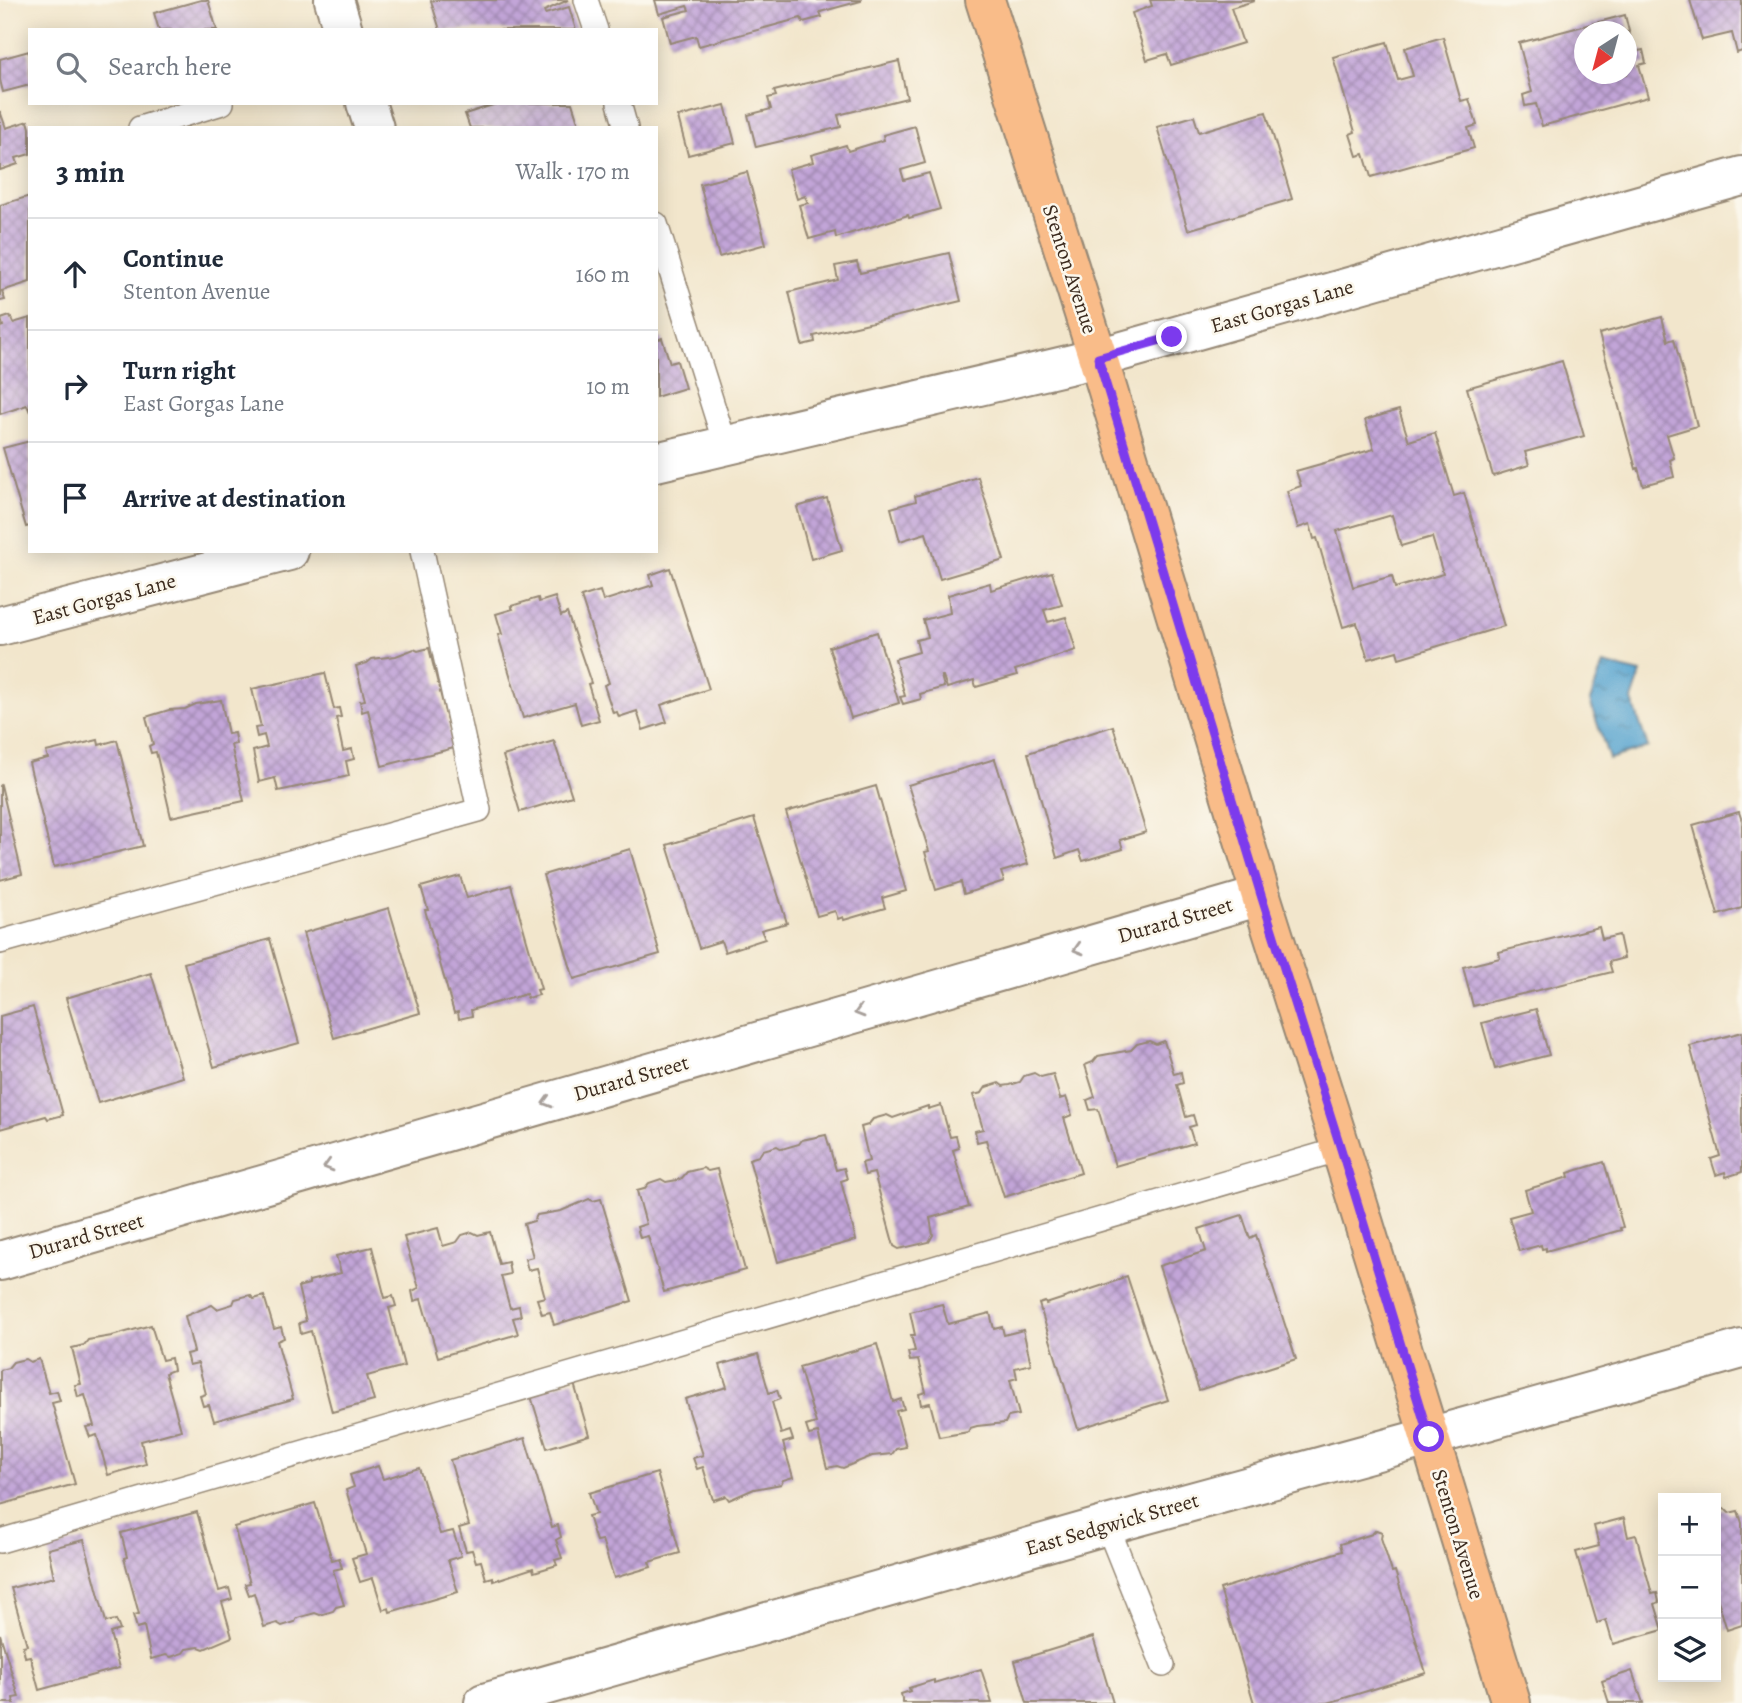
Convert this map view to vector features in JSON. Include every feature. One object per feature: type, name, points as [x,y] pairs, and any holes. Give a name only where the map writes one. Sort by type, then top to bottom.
[{"type":"main road","name":"Stenton Avenue","points":[[985,0],[1098,358],[1511,1703]]},
{"type":"street","points":[[367,105],[373,126]]},
{"type":"street","name":"East Gorgas Lane","points":[[658,462],[1098,358],[1742,176]]},
{"type":"street","name":"East Gorgas Lane","points":[[0,626],[212,561],[274,553]]},
{"type":"street","name":"Durard Street","points":[[0,1261],[1261,895]]},
{"type":"street","name":"East Sedgwick Street","points":[[484,1703],[1107,1525],[1742,1349]]},
{"type":"lane","points":[[586,0],[595,28]]},
{"type":"lane","points":[[147,126],[215,105]]},
{"type":"lane","points":[[620,105],[625,126]]},
{"type":"lane","points":[[658,230],[726,447]]},
{"type":"lane","points":[[0,942],[479,810],[422,553]]},
{"type":"lane","points":[[0,1541],[1341,1149]]},
{"type":"lane","points":[[1107,1525],[1163,1665]]},
{"type":"water","points":[[1603,664],[1641,673],[1632,700],[1648,747],[1609,759],[1590,701]]},
{"type":"building","points":[[208,0],[216,28],[158,28],[154,13]]},
{"type":"building","points":[[568,0],[544,11],[545,14],[569,7],[575,28],[439,28],[431,1]]},
{"type":"building","points":[[655,0],[861,1],[820,12],[822,17],[803,22],[801,18],[699,46],[696,36],[670,43],[663,17],[689,10],[687,6],[659,14]]},
{"type":"building","points":[[1150,0],[1254,1],[1231,8],[1243,43],[1171,65],[1167,54],[1147,60],[1132,13],[1152,6]]},
{"type":"building","points":[[1690,0],[1742,0],[1742,51],[1737,53],[1732,33],[1702,40]]},
{"type":"building","points":[[1625,15],[1626,21],[1602,21]]},
{"type":"building","points":[[1574,28],[1574,84],[1637,84],[1637,51],[1643,50],[1646,63],[1639,65],[1648,97],[1542,126],[1536,104],[1525,106],[1523,95],[1532,92],[1519,43]]},
{"type":"building","points":[[1443,37],[1461,101],[1469,99],[1477,125],[1468,128],[1474,148],[1371,177],[1364,154],[1357,156],[1350,134],[1355,132],[1333,57],[1387,42],[1398,80],[1413,76],[1405,48]]},
{"type":"building","points":[[28,51],[28,86],[3,92],[0,59]]},
{"type":"building","points":[[899,61],[907,98],[838,115],[841,127],[756,147],[748,115],[771,109],[768,98],[776,96],[774,91]]},
{"type":"building","points":[[493,105],[573,105],[579,126],[469,126],[465,114]]},
{"type":"building","points":[[725,105],[735,143],[688,155],[678,117]]},
{"type":"building","points":[[0,111],[6,128],[28,121],[29,126],[28,155],[16,158],[18,164],[0,170]]},
{"type":"building","points":[[1266,112],[1292,199],[1188,230],[1157,127],[1194,116],[1199,132]]},
{"type":"building","points":[[915,126],[925,163],[901,170],[904,180],[929,173],[940,209],[909,218],[908,215],[836,238],[835,232],[809,239],[799,205],[808,203],[805,196],[797,199],[788,169],[813,162],[811,155],[846,145],[848,151],[884,140],[883,135]]},
{"type":"building","points":[[747,172],[766,244],[719,257],[700,184]]},
{"type":"building","points":[[28,197],[28,283],[2,291],[5,300],[0,301],[0,205]]},
{"type":"building","points":[[949,253],[961,301],[814,336],[815,342],[802,345],[789,292],[838,280],[835,266],[857,262],[860,273]]},
{"type":"building","points":[[10,316],[13,323],[28,319],[28,407],[27,405],[0,414],[0,327],[3,326],[1,319]]},
{"type":"building","points":[[1662,317],[1668,341],[1674,339],[1697,426],[1667,435],[1674,458],[1670,460],[1674,477],[1643,485],[1638,468],[1636,469],[1599,334]]},
{"type":"building","points":[[662,338],[670,363],[677,361],[685,388],[658,396],[658,339]]},
{"type":"building","points":[[1562,361],[1584,436],[1525,452],[1529,465],[1493,476],[1467,388]]},
{"type":"building","points":[[1399,410],[1409,441],[1435,433],[1454,496],[1464,493],[1504,626],[1399,658],[1397,651],[1368,659],[1357,623],[1343,627],[1317,538],[1314,539],[1310,524],[1298,528],[1287,491],[1301,486],[1296,471],[1374,449],[1365,420]],"holes":[[[1392,515],[1401,546],[1432,537],[1443,574],[1395,588],[1392,576],[1353,587],[1337,531]]]},
{"type":"building","points":[[28,442],[28,526],[26,527],[3,448]]},
{"type":"building","points":[[978,477],[1004,560],[940,579],[926,533],[900,541],[891,508],[916,501],[915,496]]},
{"type":"building","points":[[827,498],[842,550],[811,559],[797,507]]},
{"type":"building","points":[[670,568],[709,689],[661,705],[667,722],[643,730],[637,711],[619,717],[617,712],[613,713],[604,685],[609,683],[581,597],[600,591],[603,601],[653,585],[650,575]]},
{"type":"building","points":[[1052,572],[1062,605],[1044,610],[1048,622],[1066,617],[1076,650],[1015,670],[1017,675],[976,687],[974,680],[947,688],[941,676],[944,687],[920,694],[921,699],[903,704],[900,697],[905,696],[895,659],[919,652],[916,640],[928,637],[923,620],[950,613],[948,595],[990,583],[991,590]]},
{"type":"building","points":[[555,597],[561,616],[567,613],[591,683],[588,684],[599,720],[581,725],[575,703],[523,718],[498,635],[502,634],[496,614],[513,609],[511,606],[538,598],[539,602]]},
{"type":"building","points":[[877,632],[899,703],[851,718],[829,647]]},
{"type":"building","points":[[429,648],[438,684],[443,683],[446,691],[440,692],[454,748],[382,766],[368,710],[362,712],[360,701],[365,700],[356,666],[372,659]]},
{"type":"building","points":[[325,673],[334,709],[339,708],[341,717],[336,718],[343,751],[352,749],[354,759],[346,761],[349,776],[278,791],[275,778],[259,782],[253,751],[267,747],[264,735],[257,737],[255,728],[261,727],[252,689]]},
{"type":"building","points":[[221,700],[228,734],[234,733],[236,744],[231,745],[244,801],[171,817],[156,752],[151,753],[149,746],[153,744],[146,717]]},
{"type":"building","points":[[1113,726],[1146,832],[1120,840],[1123,849],[1083,861],[1079,850],[1057,858],[1028,753]]},
{"type":"building","points":[[98,740],[99,745],[117,740],[143,846],[54,867],[29,763],[48,758],[46,752]]},
{"type":"building","points":[[554,741],[572,796],[520,812],[503,756]]},
{"type":"building","points":[[995,759],[1028,864],[1001,872],[1004,881],[964,894],[961,882],[936,890],[925,852],[929,851],[908,785]]},
{"type":"building","points":[[0,786],[22,874],[0,880]]},
{"type":"building","points":[[876,786],[906,891],[882,898],[885,908],[844,920],[843,917],[838,919],[835,911],[817,916],[786,812]]},
{"type":"building","points":[[1739,812],[1742,821],[1742,908],[1718,915],[1693,825]]},
{"type":"building","points":[[754,818],[787,923],[761,930],[765,939],[725,952],[721,941],[699,948],[667,845]]},
{"type":"building","points":[[630,849],[660,954],[574,979],[543,875]]},
{"type":"building","points":[[460,876],[467,898],[511,885],[541,989],[537,990],[539,995],[527,998],[526,994],[471,1010],[472,1016],[459,1019],[458,1012],[454,1013],[421,887]]},
{"type":"building","points":[[389,908],[420,1013],[334,1038],[303,933]]},
{"type":"building","points":[[1599,927],[1602,939],[1619,935],[1624,958],[1609,962],[1612,972],[1473,1006],[1463,967],[1500,958],[1499,952]]},
{"type":"building","points":[[270,939],[299,1043],[214,1067],[184,963]]},
{"type":"building","points":[[151,973],[183,1077],[98,1103],[66,998]]},
{"type":"building","points":[[33,1007],[63,1115],[48,1119],[46,1116],[0,1129],[0,1016]]},
{"type":"building","points":[[1536,1009],[1549,1055],[1495,1069],[1482,1023]]},
{"type":"building","points":[[1742,1032],[1742,1172],[1726,1177],[1725,1172],[1716,1175],[1711,1159],[1720,1156],[1690,1046]]},
{"type":"building","points":[[1149,1041],[1156,1044],[1164,1041],[1174,1074],[1181,1072],[1183,1083],[1177,1085],[1186,1117],[1193,1115],[1196,1125],[1189,1127],[1194,1143],[1115,1166],[1098,1109],[1090,1110],[1087,1100],[1095,1097],[1085,1065],[1098,1056],[1131,1050],[1137,1044]]},
{"type":"building","points":[[1034,1073],[1041,1077],[1053,1074],[1060,1099],[1066,1097],[1072,1115],[1064,1118],[1081,1173],[1004,1197],[986,1140],[977,1142],[975,1131],[983,1129],[973,1095],[999,1083],[1003,1086],[1020,1082],[1024,1076]]},
{"type":"building","points":[[941,1105],[950,1137],[956,1136],[959,1148],[953,1150],[969,1207],[930,1218],[933,1235],[929,1242],[899,1249],[894,1246],[874,1173],[865,1175],[862,1163],[869,1161],[861,1127],[868,1125],[873,1119],[887,1115],[893,1118],[928,1106],[928,1109]]},
{"type":"building","points":[[826,1135],[836,1170],[844,1168],[847,1179],[841,1181],[856,1240],[778,1262],[749,1159],[759,1156],[763,1150],[777,1146],[782,1149],[799,1144],[802,1140]]},
{"type":"building","points":[[1604,1162],[1623,1227],[1621,1230],[1546,1251],[1541,1245],[1519,1251],[1509,1217],[1531,1211],[1525,1190],[1569,1177],[1568,1173]]},
{"type":"building","points":[[703,1168],[708,1171],[717,1169],[745,1270],[664,1292],[648,1236],[640,1238],[637,1227],[646,1224],[637,1191],[644,1189],[649,1183],[661,1179],[666,1182],[677,1180],[687,1172]]},
{"type":"building","points":[[589,1199],[601,1199],[632,1301],[554,1325],[550,1312],[542,1314],[537,1299],[545,1297],[537,1268],[528,1270],[525,1259],[533,1257],[524,1224],[534,1221],[537,1215],[561,1211]]},
{"type":"building","points":[[1242,1215],[1250,1238],[1256,1235],[1296,1359],[1199,1390],[1159,1266],[1206,1251],[1199,1229]]},
{"type":"building","points":[[438,1228],[443,1246],[457,1242],[462,1235],[472,1232],[478,1235],[490,1232],[499,1264],[508,1262],[510,1274],[501,1276],[510,1308],[519,1306],[521,1316],[513,1318],[518,1334],[438,1357],[421,1299],[414,1301],[412,1291],[419,1288],[404,1237]]},
{"type":"building","points":[[372,1247],[385,1298],[393,1296],[396,1306],[389,1308],[404,1366],[367,1376],[374,1401],[332,1412],[311,1331],[301,1334],[299,1323],[306,1321],[298,1287],[309,1284],[309,1281],[341,1273],[336,1256]]},
{"type":"building","points":[[1127,1276],[1168,1400],[1078,1429],[1039,1304],[1046,1304]]},
{"type":"building","points":[[250,1295],[254,1299],[264,1296],[274,1329],[281,1327],[284,1338],[277,1341],[293,1399],[214,1421],[209,1405],[203,1406],[200,1396],[206,1394],[198,1363],[189,1365],[186,1354],[194,1352],[185,1316],[212,1305],[217,1309],[233,1304],[235,1299]]},
{"type":"building","points":[[942,1304],[948,1324],[990,1313],[994,1329],[1002,1327],[1004,1335],[1023,1330],[1031,1364],[1015,1368],[1017,1378],[1010,1380],[1019,1415],[1008,1417],[1005,1423],[977,1426],[970,1428],[968,1432],[939,1437],[930,1403],[921,1405],[919,1394],[926,1392],[918,1360],[910,1361],[908,1352],[915,1351],[910,1312]]},
{"type":"building","points":[[151,1325],[162,1360],[171,1358],[173,1370],[165,1373],[181,1430],[141,1441],[146,1464],[108,1475],[97,1435],[90,1437],[86,1427],[94,1426],[85,1395],[78,1397],[75,1385],[81,1384],[72,1348],[84,1345],[88,1340]]},
{"type":"building","points":[[877,1344],[893,1402],[901,1399],[904,1409],[896,1411],[906,1447],[896,1449],[892,1454],[872,1456],[843,1468],[827,1468],[818,1433],[809,1435],[806,1426],[816,1423],[799,1367]]},
{"type":"building","points":[[758,1354],[769,1393],[777,1390],[780,1399],[772,1402],[781,1434],[790,1431],[793,1440],[783,1443],[793,1477],[783,1480],[781,1484],[754,1489],[729,1500],[726,1496],[713,1500],[703,1467],[697,1469],[693,1458],[703,1455],[685,1399],[727,1387],[720,1365]]},
{"type":"building","points":[[25,1359],[30,1362],[39,1359],[49,1393],[57,1391],[60,1401],[52,1403],[75,1484],[0,1505],[0,1370]]},
{"type":"building","points":[[573,1380],[589,1435],[547,1448],[530,1393]]},
{"type":"building","points":[[525,1438],[552,1527],[558,1525],[561,1537],[556,1540],[562,1558],[555,1560],[557,1565],[534,1572],[533,1568],[493,1581],[493,1577],[486,1579],[481,1561],[476,1562],[472,1550],[466,1551],[459,1528],[469,1525],[450,1460]]},
{"type":"building","points":[[378,1466],[383,1479],[419,1468],[440,1534],[453,1531],[461,1556],[448,1560],[458,1592],[390,1612],[389,1608],[383,1610],[373,1578],[360,1582],[352,1558],[366,1554],[346,1490],[354,1487],[350,1475]]},
{"type":"building","points":[[657,1473],[680,1553],[649,1562],[651,1567],[614,1578],[602,1540],[596,1541],[588,1516],[596,1514],[589,1493]]},
{"type":"building","points":[[315,1503],[332,1560],[339,1558],[342,1568],[333,1570],[344,1605],[320,1615],[315,1613],[297,1618],[295,1622],[282,1626],[277,1623],[264,1627],[254,1593],[249,1595],[245,1584],[250,1583],[234,1527]]},
{"type":"building","points":[[1725,1509],[1729,1513],[1738,1511],[1742,1523],[1742,1625],[1727,1630],[1721,1610],[1721,1510]]},
{"type":"building","points":[[197,1512],[219,1591],[229,1588],[232,1599],[222,1602],[232,1637],[204,1649],[186,1649],[183,1653],[171,1657],[166,1655],[151,1659],[144,1626],[137,1628],[133,1615],[139,1614],[124,1558],[127,1557],[121,1533]]},
{"type":"building","points":[[1624,1518],[1628,1537],[1636,1535],[1652,1594],[1657,1593],[1658,1602],[1655,1604],[1658,1631],[1613,1644],[1606,1620],[1597,1623],[1576,1552],[1599,1546],[1594,1526]]},
{"type":"building","points":[[1376,1530],[1382,1532],[1381,1538],[1392,1572],[1395,1571],[1426,1673],[1328,1703],[1254,1703],[1220,1589],[1342,1551],[1340,1544],[1372,1534]]},
{"type":"building","points":[[84,1540],[106,1622],[116,1620],[120,1630],[110,1633],[119,1668],[39,1690],[30,1656],[25,1657],[23,1646],[27,1645],[11,1588],[54,1577],[48,1549]]},
{"type":"building","points":[[0,1634],[19,1697],[13,1698],[14,1703],[0,1703]]},
{"type":"building","points":[[1093,1637],[1113,1703],[1027,1703],[1015,1661]]},
{"type":"building","points":[[981,1669],[992,1703],[903,1703],[901,1694],[910,1691],[909,1688]]},
{"type":"building","points":[[1632,1671],[1643,1703],[1609,1703],[1602,1681]]},
{"type":"route","points":[[1172,337],[1098,358],[1429,1437]]}]
